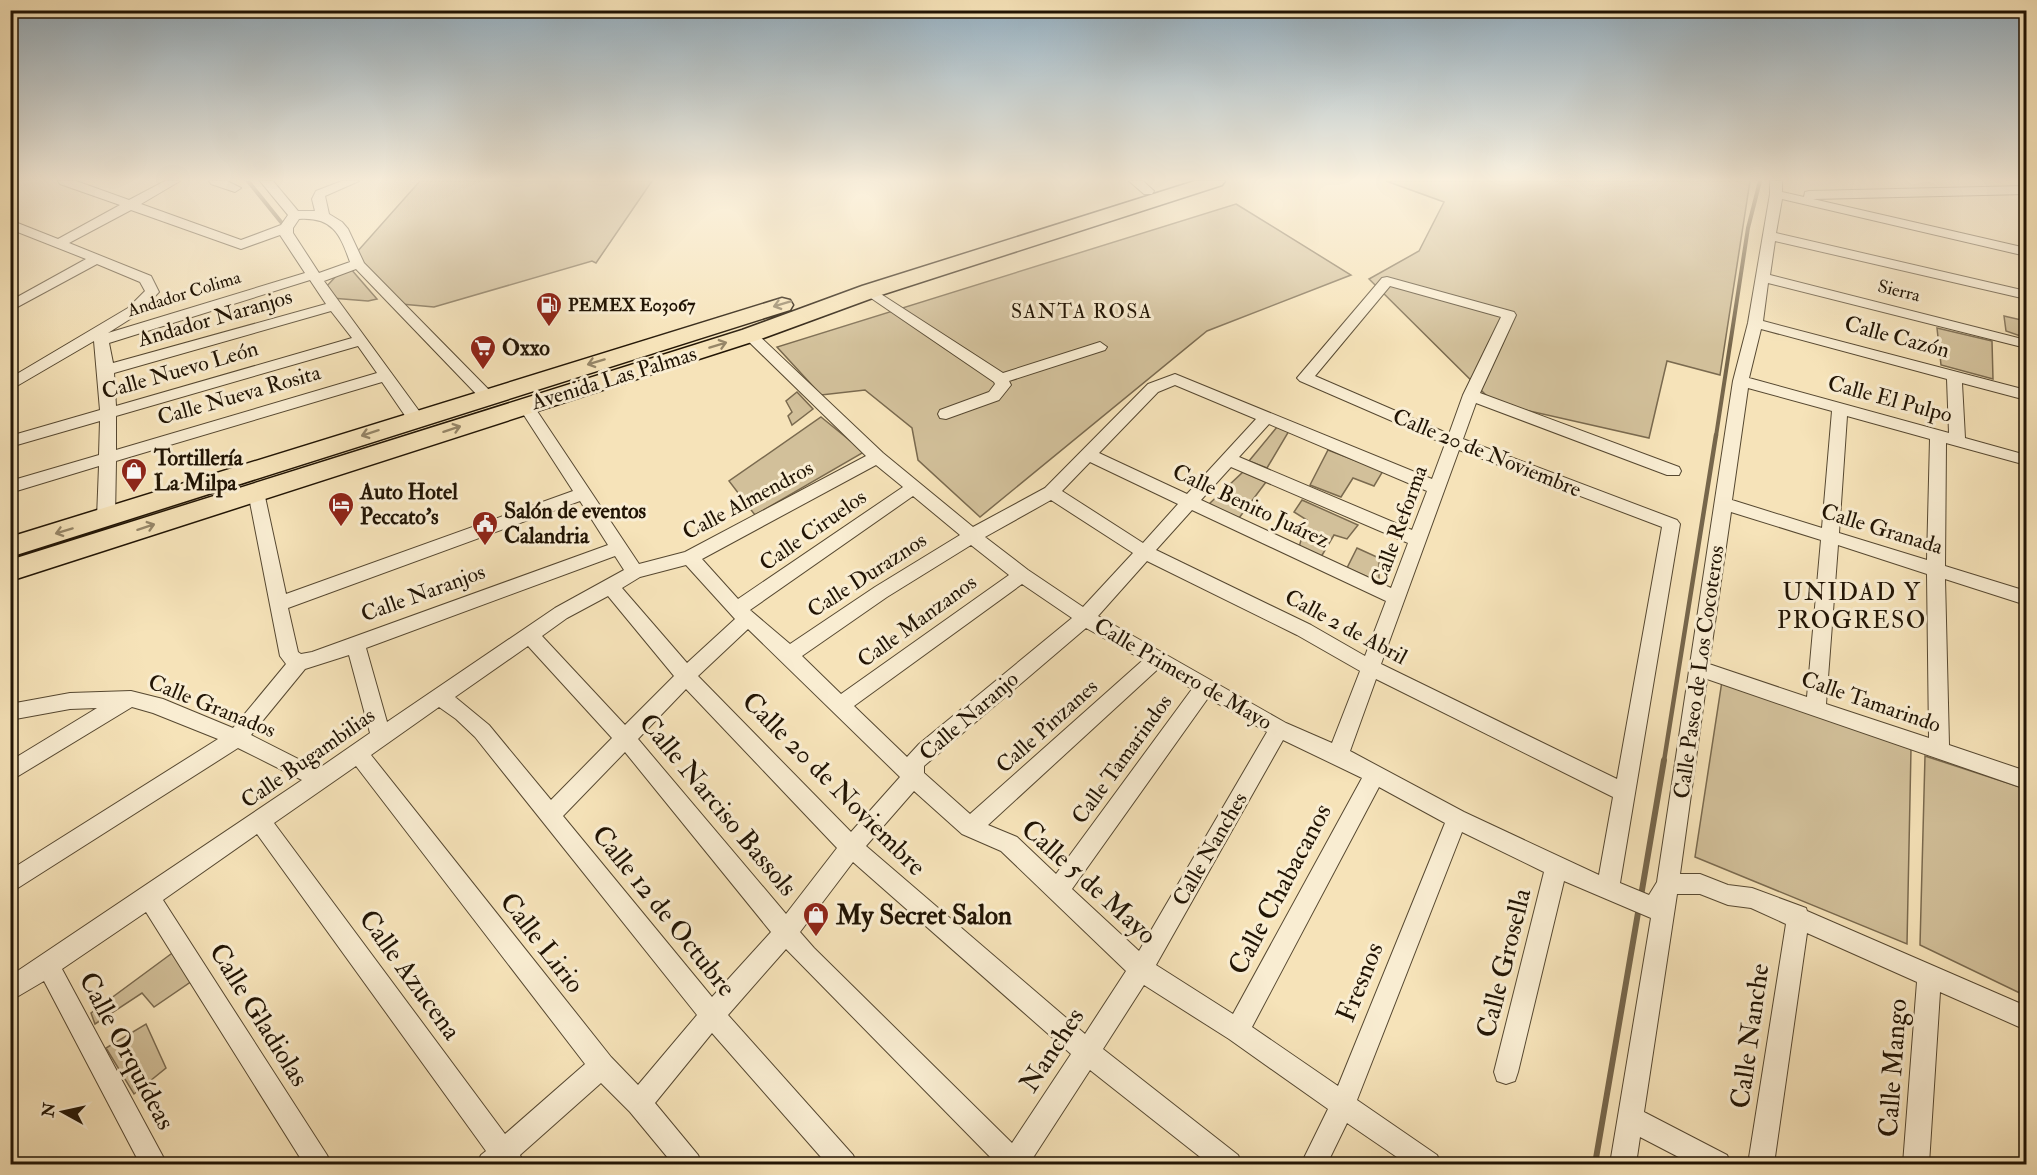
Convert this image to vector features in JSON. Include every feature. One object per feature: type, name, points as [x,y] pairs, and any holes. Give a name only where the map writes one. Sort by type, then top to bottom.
[{"type":"main road","name":"Avenida Las Palmas","points":[[10,547],[986,236]]},
{"type":"main road","name":"Avenida Las Palmas","points":[[10,571],[750,335],[870,291],[1043,236]]},
{"type":"street","points":[[10,386],[101,336],[133,311],[152,292],[151,285],[146,279],[40,236]]},
{"type":"street","points":[[60,243],[73,236]]},
{"type":"street","points":[[216,236],[241,245],[265,236]]},
{"type":"street","points":[[288,236],[334,306],[416,418]]},
{"type":"street","points":[[345,236],[358,264],[487,396]]},
{"type":"street","name":"Calle Paseo de Los Cocoteros","points":[[1623,1164],[1668,884],[1741,381],[1755,323],[1768,236]]},
{"type":"street","points":[[1772,236],[2026,295]]},
{"type":"street","points":[[1958,236],[2026,252]]},
{"type":"street","points":[[10,307],[98,258]]},
{"type":"street","name":"Andador Colima","points":[[101,336],[358,264]]},
{"type":"street","name":"Sierra","points":[[1762,277],[2026,344]]},
{"type":"street","name":"Calle Reforma","points":[[1305,378],[1387,281],[1509,315],[1471,395],[1338,755]]},
{"type":"street","points":[[870,291],[1002,379],[1003,385],[994,396],[946,414]]},
{"type":"street","name":"Andador Naranjos","points":[[107,370],[334,306]]},
{"type":"street","name":"Calle Cazón","points":[[1755,323],[2026,395]]},
{"type":"street","name":"Calle Primero de Mayo","points":[[750,335],[877,457],[972,536],[1022,575],[1085,618],[1155,661],[1205,686],[1279,729],[1338,755],[1457,819],[1556,867],[1654,908],[1668,884]]},
{"type":"street","points":[[101,336],[107,370],[110,414],[106,458],[106,518]]},
{"type":"street","name":"Calle Nuevo León","points":[[10,442],[361,340]]},
{"type":"street","points":[[1002,379],[1100,347]]},
{"type":"street","name":"Calle Nueva Rosita","points":[[10,487],[385,376]]},
{"type":"street","points":[[1954,376],[1957,440]]},
{"type":"street","name":"Calle 20 de Noviembre","points":[[1305,378],[1454,442],[1671,524],[1625,793]]},
{"type":"street","name":"Calle Duraznos","points":[[789,655],[881,592],[972,536],[1051,492],[1153,388],[1175,379],[1267,416]]},
{"type":"street","name":"Calle El Pulpo","points":[[1741,381],[2026,460]]},
{"type":"street","points":[[1471,395],[1673,471]]},
{"type":"street","points":[[526,406],[635,572]]},
{"type":"street","points":[[1816,708],[1840,409]]},
{"type":"street","points":[[1267,416],[1437,488]]},
{"type":"street","name":"Calle Naranjo","points":[[639,1103],[712,1015],[787,931],[851,847],[912,777],[914,763],[926,750],[1085,618],[1267,416]]},
{"type":"street","points":[[1938,435],[1936,570],[1939,750]]},
{"type":"street","name":"Calle Benito Juárez","points":[[1087,454],[1396,598]]},
{"type":"street","name":"Calle Almendros","points":[[635,572],[690,557],[877,457]]},
{"type":"street","points":[[1228,459],[1418,540]]},
{"type":"street","name":"Calle Ciruelos","points":[[550,815],[686,676],[742,614],[915,487]]},
{"type":"street","points":[[10,883],[237,738],[293,653],[279,603],[255,492]]},
{"type":"street","name":"Calle 2 de Abril","points":[[1051,492],[1144,552],[1304,630],[1371,668],[1625,793]]},
{"type":"street","points":[[279,603],[582,494]]},
{"type":"street","name":"Calle Granada","points":[[1723,503],[2026,598]]},
{"type":"street","name":"Calle Naranjos","points":[[293,653],[313,660],[618,548]]},
{"type":"street","name":"Calle 5 de Mayo","points":[[690,557],[742,614],[789,655],[912,777],[970,827],[1010,843],[1141,969],[1237,1031],[1342,1107],[1428,1164]]},
{"type":"street","name":"Calle Bugambilias","points":[[10,990],[260,821],[529,634],[561,613],[635,572]]},
{"type":"street","name":"Calle Manzanos","points":[[839,706],[1022,575]]},
{"type":"street","name":"Calle 20 de Noviembre","points":[[610,586],[686,676],[851,847],[1087,1052],[1230,1164]]},
{"type":"street","name":"Calle Narciso Bassols","points":[[529,634],[625,738],[806,956],[1015,1164]]},
{"type":"street","points":[[355,644],[381,736]]},
{"type":"street","name":"Calle Pinzanes","points":[[970,827],[1155,661]]},
{"type":"street","name":"Calle Tamarindo","points":[[1700,669],[2026,780]]},
{"type":"street","name":"Calle Tamarindos","points":[[1058,890],[1205,686]]},
{"type":"street","name":"Calle 12 de Octubre","points":[[438,696],[463,713],[482,731],[712,1015],[844,1164]]},
{"type":"street","points":[[10,772],[131,699]]},
{"type":"street","name":"Calle Granados","points":[[10,712],[70,701],[131,699],[156,705],[237,738],[319,780]]},
{"type":"street","name":"Calle Nanches","points":[[1141,969],[1279,729]]},
{"type":"street","name":"Calle Lirio","points":[[357,752],[602,1066],[639,1103],[689,1164]]},
{"type":"street","name":"Calle Chabacanos","points":[[1237,1031],[1374,774]]},
{"type":"street","points":[[1619,892],[1625,793]]},
{"type":"street","name":"Fresnos","points":[[1314,1164],[1342,1107],[1457,819]]},
{"type":"street","name":"Calle Azucena","points":[[260,821],[501,1160]]},
{"type":"street","name":"Calle Grosella","points":[[1506,1071],[1556,867]]},
{"type":"street","points":[[1668,884],[1700,885],[1728,896],[1752,898],[1798,916],[2026,1018]]},
{"type":"street","name":"Calle Gladiolas","points":[[149,897],[318,1164]]},
{"type":"street","name":"Calle Nanche","points":[[1761,1164],[1798,916]]},
{"type":"street","name":"Calle Orquídeas","points":[[48,966],[154,1164]]},
{"type":"street","name":"Nanches","points":[[1015,1164],[1141,969]]},
{"type":"street","name":"Calle Mango","points":[[1916,1164],[1929,975]]},
{"type":"street","points":[[501,1160],[602,1066]]},
{"type":"street","points":[[1629,1118],[1718,1164]]},
{"type":"shaded area","points":[[371,236],[615,236],[596,263],[592,261],[434,307],[401,304],[361,263],[356,253]]},
{"type":"shaded area","points":[[1134,236],[1288,236],[1351,275],[1207,331],[980,517],[918,460],[912,428],[865,390],[821,395],[777,347]]},
{"type":"shaded area","points":[[1427,236],[1742,236],[1720,375],[1667,361],[1649,438],[1494,403],[1369,279],[1419,251]]},
{"type":"shaded area","points":[[350,268],[377,299],[368,301],[331,298],[325,288],[340,272]]},
{"type":"shaded area","points":[[2004,316],[2026,321],[2026,338],[2006,331]]},
{"type":"shaded area","points":[[1937,328],[1992,341],[1993,379],[1941,365]]},
{"type":"shaded area","points":[[797,392],[813,409],[792,425],[788,416],[792,412],[786,401]]},
{"type":"shaded area","points":[[821,417],[864,452],[755,515],[729,481]]},
{"type":"shaded area","points":[[1277,427],[1289,431],[1267,468],[1249,461]]},
{"type":"shaded area","points":[[1328,450],[1383,471],[1374,486],[1353,478],[1341,497],[1310,485]]},
{"type":"shaded area","points":[[1243,472],[1266,482],[1239,518],[1209,504]]},
{"type":"shaded area","points":[[1302,500],[1358,525],[1347,539],[1334,535],[1321,557],[1299,547],[1307,520],[1294,512]]},
{"type":"shaded area","points":[[1357,548],[1379,558],[1379,582],[1347,568]]},
{"type":"shaded area","points":[[1722,681],[1911,749],[1907,944],[1695,857]]},
{"type":"shaded area","points":[[1925,756],[2026,789],[2026,996],[1920,945]]},
{"type":"shaded area","points":[[175,951],[192,981],[154,1007],[142,993],[95,1024],[91,1013]]},
{"type":"shaded area","points":[[146,1024],[166,1068],[134,1094],[106,1048]]},
{"type":"waterway","points":[[1716,436],[1747,236]]},
{"type":"waterway","points":[[1664,761],[1716,435]]},
{"type":"waterway","points":[[1641,896],[1664,760]]},
{"type":"waterway","points":[[1595,1164],[1639,907]]},
{"type":"place","name":"PEMEX E03067","points":[[549,328]]},
{"type":"place","name":"Oxxo","points":[[483,371]]},
{"type":"place","name":"Tortillería La Milpa","points":[[134,494]]},
{"type":"place","name":"Auto Hotel Peccato's","points":[[341,528]]},
{"type":"place","name":"Salón de eventos Calandria","points":[[485,547]]},
{"type":"place","name":"My Secret Salon","points":[[816,938]]},
{"type":"district","name":"SANTA ROSA","points":[[1082,311]]},
{"type":"district","name":"UNIDAD Y PROGRESO","points":[[1852,606]]}]
